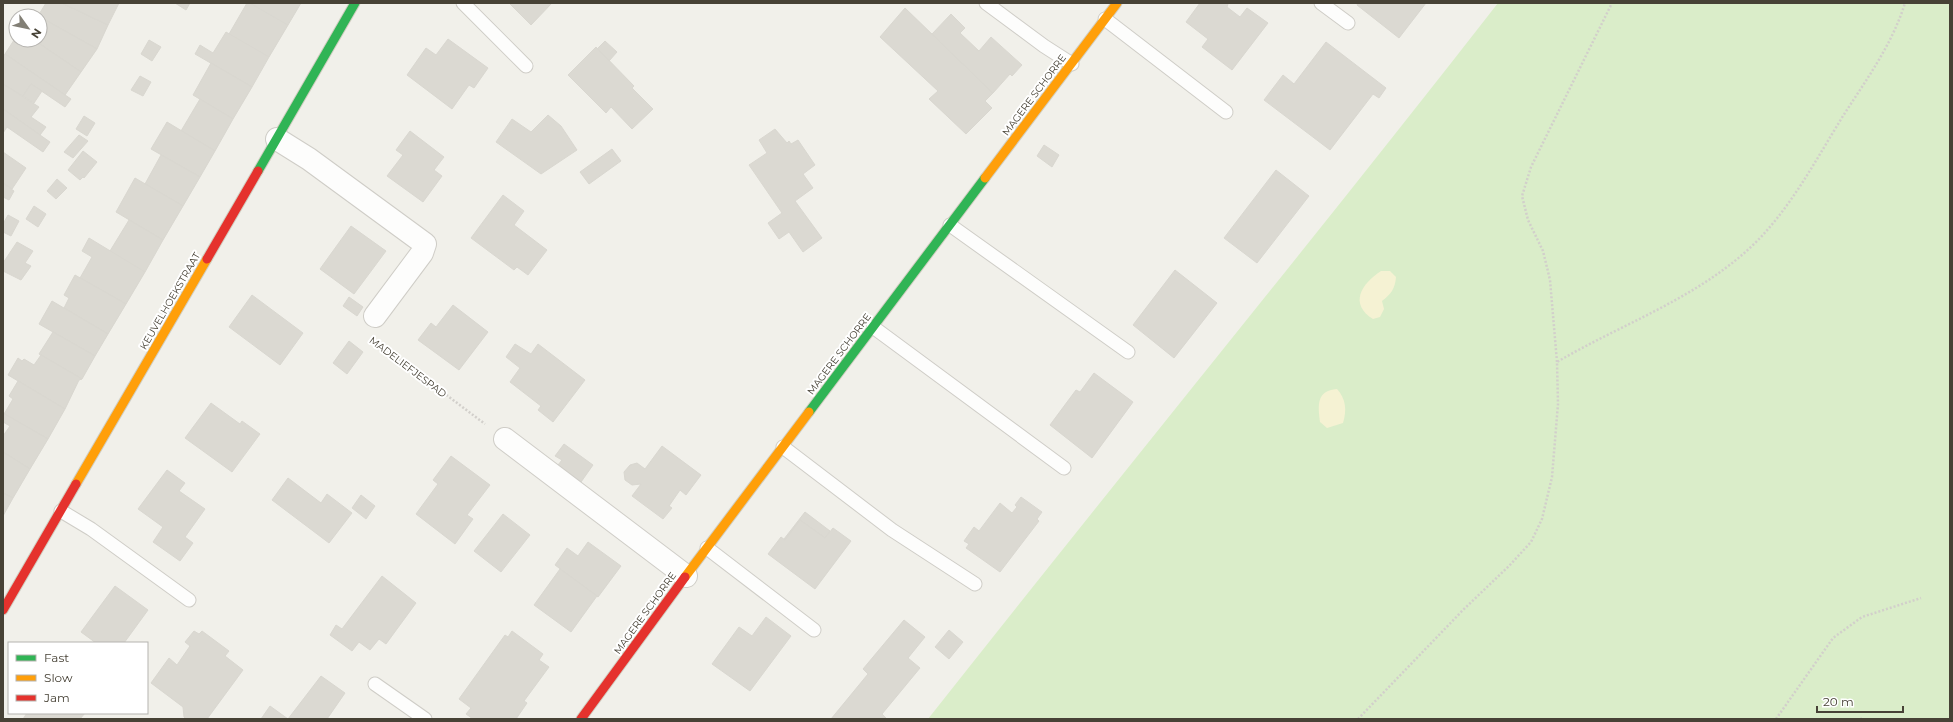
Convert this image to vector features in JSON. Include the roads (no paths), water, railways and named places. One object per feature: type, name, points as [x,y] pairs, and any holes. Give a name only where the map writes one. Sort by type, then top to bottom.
[{"type":"street","name":"KEUVELHOEKSTRAAT","points":[[3,610],[355,3]]},
{"type":"street","name":"MAGERE SCHORRE","points":[[581,719],[686,576],[1117,3]]},
{"type":"street","points":[[277,139],[309,159],[425,244],[422,253],[374,316]]},
{"type":"street","points":[[505,439],[686,576]]},
{"type":"lane","points":[[463,3],[526,66]]},
{"type":"lane","points":[[986,3],[1044,46],[1072,64]]},
{"type":"lane","points":[[1320,3],[1348,23]]},
{"type":"lane","points":[[1105,19],[1226,112]]},
{"type":"lane","points":[[950,225],[1128,352]]},
{"type":"lane","points":[[873,327],[1064,468]]},
{"type":"lane","points":[[783,447],[892,530],[975,584]]},
{"type":"lane","points":[[61,511],[91,529],[189,600]]},
{"type":"lane","points":[[707,548],[814,630]]},
{"type":"lane","points":[[376,684],[425,719]]}]
